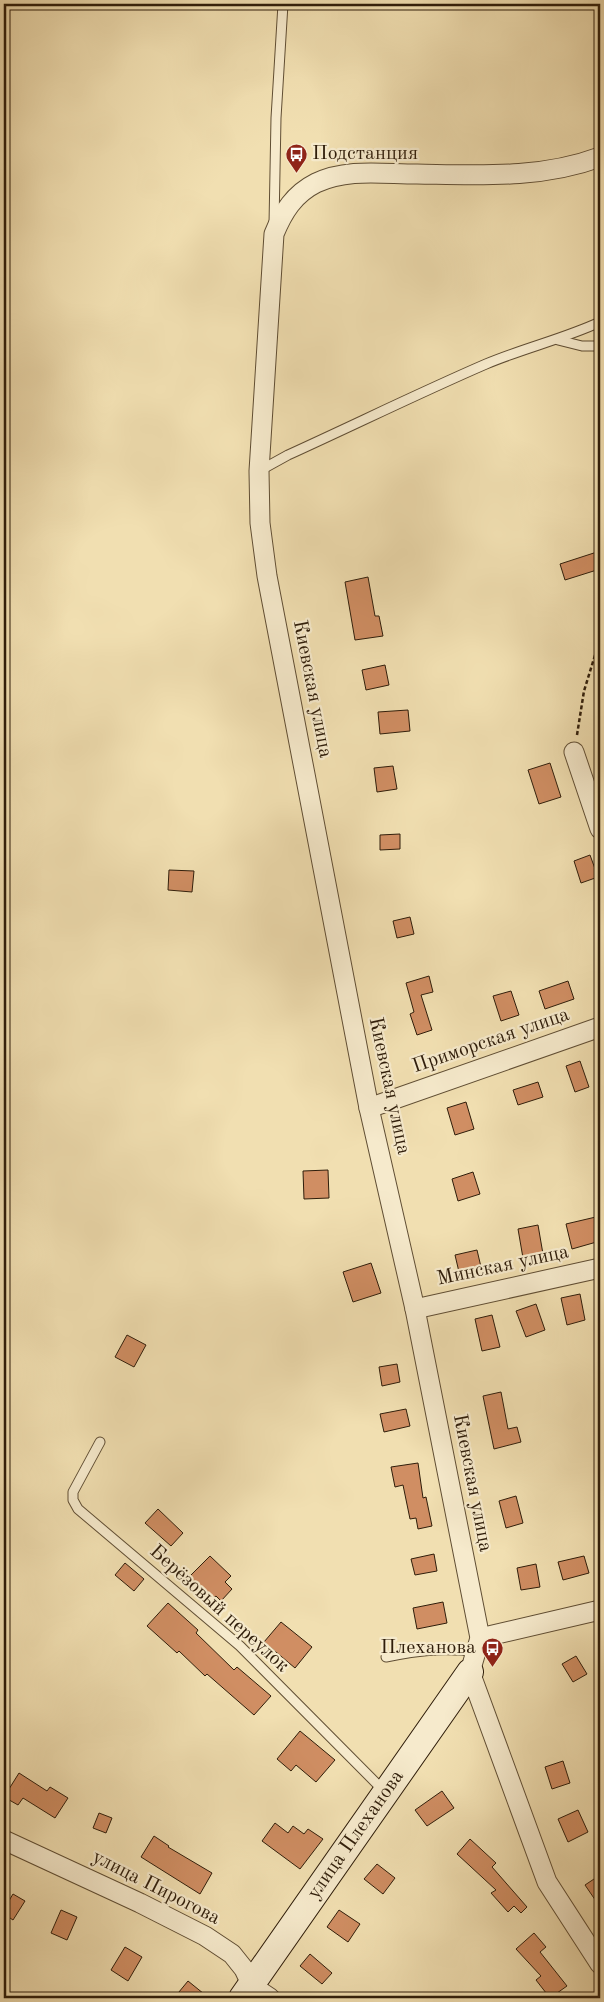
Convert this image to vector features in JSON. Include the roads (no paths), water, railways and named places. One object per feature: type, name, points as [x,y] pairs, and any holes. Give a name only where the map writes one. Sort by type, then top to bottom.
[{"type":"street","name":"Киевская улица","points":[[597,1950],[547,1882],[475,1654],[415,1308],[369,1108],[267,576],[260,523],[259,471],[274,234],[281,216],[299,194],[323,180],[355,173],[492,176],[548,171],[600,157]]},
{"type":"street","points":[[574,752],[600,829]]},
{"type":"street","name":"Приморская улица","points":[[369,1108],[600,1027]]},
{"type":"street","name":"Минская улица","points":[[415,1308],[600,1268]]},
{"type":"street","points":[[475,1654],[600,1610]]},
{"type":"street","name":"улица Плеханова","points":[[255,1994],[475,1654]]},
{"type":"street","name":"улица Пирогова","points":[[4,1840],[140,1903],[205,1936],[232,1954],[244,1969],[255,1994]]},
{"type":"lane","points":[[274,234],[276,118],[283,4]]},
{"type":"lane","points":[[259,471],[485,365],[529,347],[558,340],[600,322]]},
{"type":"lane","points":[[558,340],[582,346],[600,346]]},
{"type":"lane","name":"Берёзовый переулок","points":[[100,1442],[72,1492],[73,1500],[78,1509],[240,1646],[385,1792]]},
{"type":"lane","points":[[386,1658],[438,1649],[457,1649],[475,1654]]},
{"type":"place","name":"Подстанция","points":[[296,173]]},
{"type":"place","name":"Плеханова","points":[[492,1667]]}]
